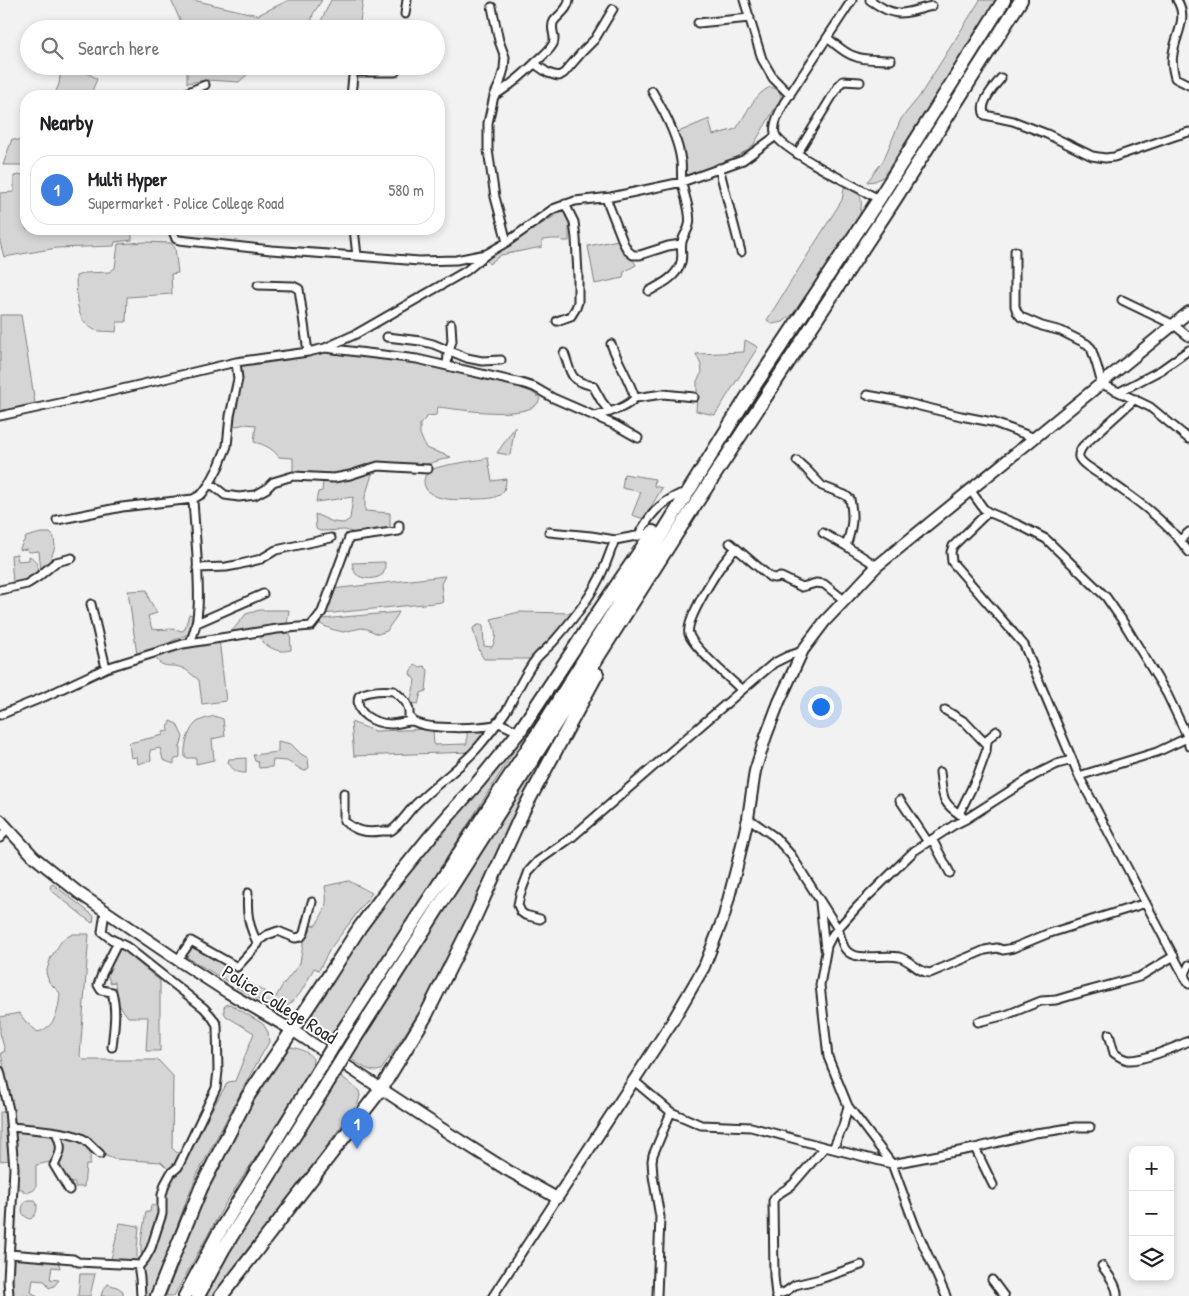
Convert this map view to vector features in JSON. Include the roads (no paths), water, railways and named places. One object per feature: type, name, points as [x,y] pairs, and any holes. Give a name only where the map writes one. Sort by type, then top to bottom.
[{"type":"highway","points":[[157,1296],[201,1188],[248,1096],[360,927],[391,885],[519,732],[879,199],[1004,0]]},
{"type":"highway","points":[[198,1296],[224,1248],[352,1042],[1021,0]]},
{"type":"highway","points":[[185,1296],[217,1236],[340,1035],[545,722],[749,394]]},
{"type":"highway","points":[[221,1296],[381,1088],[425,1017],[474,919],[524,809],[594,678],[691,512]]},
{"type":"street","points":[[405,14],[407,0]]},
{"type":"street","points":[[494,96],[508,87],[535,64],[552,45],[554,38],[552,25],[570,3],[569,0]]},
{"type":"street","points":[[744,0],[762,59],[773,78],[790,95]]},
{"type":"street","points":[[852,0],[784,103],[777,118],[775,129],[776,136],[797,154],[879,199]]},
{"type":"street","points":[[870,0],[882,8],[900,13],[932,6]]},
{"type":"street","points":[[1177,0],[1180,3],[1185,20],[1175,44],[1172,68],[1175,78],[1189,85]]},
{"type":"street","points":[[492,6],[499,41],[505,57],[504,69],[494,96],[488,124],[488,150],[495,197],[507,242]]},
{"type":"street","points":[[535,64],[554,76],[564,73],[595,39],[613,9]]},
{"type":"street","points":[[698,23],[750,18]]},
{"type":"street","points":[[827,38],[855,57],[891,60]]},
{"type":"street","points":[[351,90],[353,75]]},
{"type":"street","points":[[1001,78],[983,105],[982,110],[985,116],[1013,121],[1047,134],[1092,156],[1114,157],[1189,132]]},
{"type":"street","points":[[797,154],[838,85],[843,81],[860,82]]},
{"type":"street","points":[[193,90],[204,85]]},
{"type":"street","points":[[649,291],[661,285],[680,266],[683,256],[681,244],[690,224],[677,143],[663,109],[652,91]]},
{"type":"street","points":[[0,416],[236,362],[325,348],[356,334],[466,271],[488,253],[507,242],[553,209],[575,201],[606,198],[682,182],[743,160],[776,136]]},
{"type":"street","points":[[719,168],[740,252]]},
{"type":"street","points":[[606,198],[624,244],[633,255],[640,255],[681,244]]},
{"type":"street","points":[[557,321],[571,316],[578,302],[579,292],[574,222],[566,204]]},
{"type":"street","points":[[174,235],[179,240],[271,250],[419,261],[456,260],[488,253]]},
{"type":"street","points":[[355,235],[357,256]]},
{"type":"street","points":[[1015,251],[1015,306],[1019,316],[1042,326],[1062,331],[1087,344],[1091,348],[1098,366],[1102,384]]},
{"type":"street","points":[[258,285],[293,286],[299,289],[308,352]]},
{"type":"street","points":[[1122,300],[1174,325],[1189,337]]},
{"type":"street","points":[[492,1296],[672,1022],[704,967],[724,916],[748,818],[755,771],[766,736],[779,702],[804,650],[825,621],[877,566],[1189,312]]},
{"type":"street","points":[[447,366],[452,341],[451,324]]},
{"type":"street","points":[[386,337],[421,341],[467,358],[482,361],[501,360]]},
{"type":"street","points":[[611,344],[631,387],[634,398]]},
{"type":"street","points":[[325,348],[417,359],[534,387],[553,398],[615,425],[638,438]]},
{"type":"street","points":[[1119,392],[1160,370],[1189,350]]},
{"type":"street","points":[[564,354],[570,373],[575,380],[593,386],[610,412]]},
{"type":"street","points":[[57,520],[122,507],[193,499],[202,494],[219,466],[227,446],[230,416],[238,379],[236,362]]},
{"type":"street","points":[[1102,384],[1150,407],[1189,439]]},
{"type":"street","points":[[595,416],[630,404],[634,398],[663,394],[694,396]]},
{"type":"street","points":[[867,395],[992,422],[1035,438]]},
{"type":"street","points":[[1135,399],[1083,446],[1078,452],[1080,460],[1142,505],[1180,540],[1189,552]]},
{"type":"street","points":[[797,461],[822,486],[846,495],[850,499],[853,526],[846,546]]},
{"type":"street","points":[[210,483],[226,495],[240,497],[255,495],[266,489],[273,482],[293,476],[334,478],[378,466],[428,469]]},
{"type":"street","points":[[971,491],[988,512],[1046,539],[1106,597],[1167,694],[1189,740],[1157,752],[1078,776]]},
{"type":"street","points":[[638,536],[646,522],[658,508],[666,500],[680,494]]},
{"type":"street","points":[[190,642],[196,623],[197,568],[193,499]]},
{"type":"street","points":[[988,512],[953,546],[951,552],[952,562],[1024,645],[1078,776],[1189,984]]},
{"type":"street","points":[[0,715],[106,668],[190,642],[311,626],[322,612],[349,538],[399,531],[399,525]]},
{"type":"street","points":[[549,532],[615,540],[653,533]]},
{"type":"street","points":[[823,532],[877,566]]},
{"type":"street","points":[[1180,540],[1189,532]]},
{"type":"street","points":[[197,568],[238,565],[261,559],[276,550],[331,538]]},
{"type":"street","points":[[344,793],[344,821],[350,826],[361,832],[373,832],[391,831],[399,825],[404,816],[422,798],[480,746],[507,709],[525,675],[537,659],[560,635],[590,595],[604,569],[615,540]]},
{"type":"street","points":[[742,690],[706,656],[688,634],[689,625],[704,592],[733,545],[770,577],[781,577],[802,587],[816,583],[824,584],[844,600]]},
{"type":"street","points":[[0,590],[27,584],[56,562],[72,558]]},
{"type":"street","points":[[196,623],[263,594]]},
{"type":"street","points":[[91,604],[106,668]]},
{"type":"street","points":[[540,919],[525,916],[518,905],[530,871],[538,861],[571,838],[774,663],[804,650]]},
{"type":"street","points":[[414,722],[409,716],[410,709],[407,703],[394,691],[383,690],[364,693],[359,696],[357,702],[360,710],[375,721],[386,724],[404,721],[453,728],[472,728],[496,724],[519,732]]},
{"type":"street","points":[[945,710],[965,722],[986,744]]},
{"type":"street","points":[[959,814],[986,752],[986,744],[990,736],[997,731]]},
{"type":"street","points":[[946,1296],[915,1226],[892,1164],[848,1106],[828,1057],[820,985],[826,946],[838,928],[891,872],[914,851],[1035,775],[1057,764],[1072,760]]},
{"type":"street","points":[[940,772],[943,798],[949,808],[966,819]]},
{"type":"street","points":[[900,800],[930,840],[950,873]]},
{"type":"street","points":[[748,818],[775,837],[792,855],[838,928],[843,945],[850,954],[864,957],[899,957],[924,972],[930,972],[984,950],[997,948],[1006,950],[1013,948],[1048,934],[1146,903]]},
{"type":"street","name":"Police College Road","points":[[0,820],[34,856],[79,893],[178,961],[292,1030],[507,1170],[557,1198]]},
{"type":"street","points":[[0,838],[8,829]]},
{"type":"street","points":[[248,893],[246,908],[250,926],[257,942]]},
{"type":"street","points":[[820,901],[825,952]]},
{"type":"street","points":[[178,961],[191,941],[237,967],[258,944],[257,942],[267,935],[278,931],[295,938],[301,937],[307,926],[312,902]]},
{"type":"street","points":[[9,1254],[73,1259],[78,1262],[140,1264],[151,1248],[162,1214],[162,1195],[165,1184],[178,1167],[216,1088],[218,1071],[217,1025],[212,1017],[204,1008],[127,946],[102,932],[106,912]]},
{"type":"street","points":[[112,1047],[115,1001],[112,992],[101,990],[98,985],[118,942]]},
{"type":"street","points":[[978,1022],[1006,1015],[1041,1001],[1056,1000],[1139,977],[1174,956]]},
{"type":"street","points":[[1184,976],[1189,965]]},
{"type":"street","points":[[1109,1034],[1114,1053],[1128,1060],[1160,1052],[1189,1041]]},
{"type":"street","points":[[0,1072],[10,1110],[14,1168],[9,1254],[9,1296]]},
{"type":"street","points":[[633,1080],[671,1112],[700,1125],[751,1126],[892,1164],[976,1148],[1035,1133],[1075,1127],[1090,1127]]},
{"type":"street","points":[[833,1149],[843,1126],[848,1106]]},
{"type":"street","points":[[657,1296],[660,1217],[652,1161],[671,1112]]},
{"type":"street","points":[[11,1127],[64,1133],[85,1140],[100,1154]]},
{"type":"street","points":[[56,1133],[60,1142],[60,1152],[54,1165],[69,1190]]},
{"type":"street","points":[[825,1147],[793,1184],[776,1196],[773,1202],[776,1296],[786,1292],[795,1285],[861,1265]]},
{"type":"street","points":[[976,1148],[993,1185]]},
{"type":"street","points":[[138,1265],[141,1296]]},
{"type":"street","points":[[1102,1266],[1118,1292],[1118,1296]]},
{"type":"street","points":[[992,1280],[1004,1296]]},
{"type":"place","name":"Multi Hyper","points":[[357,1149]]}]
